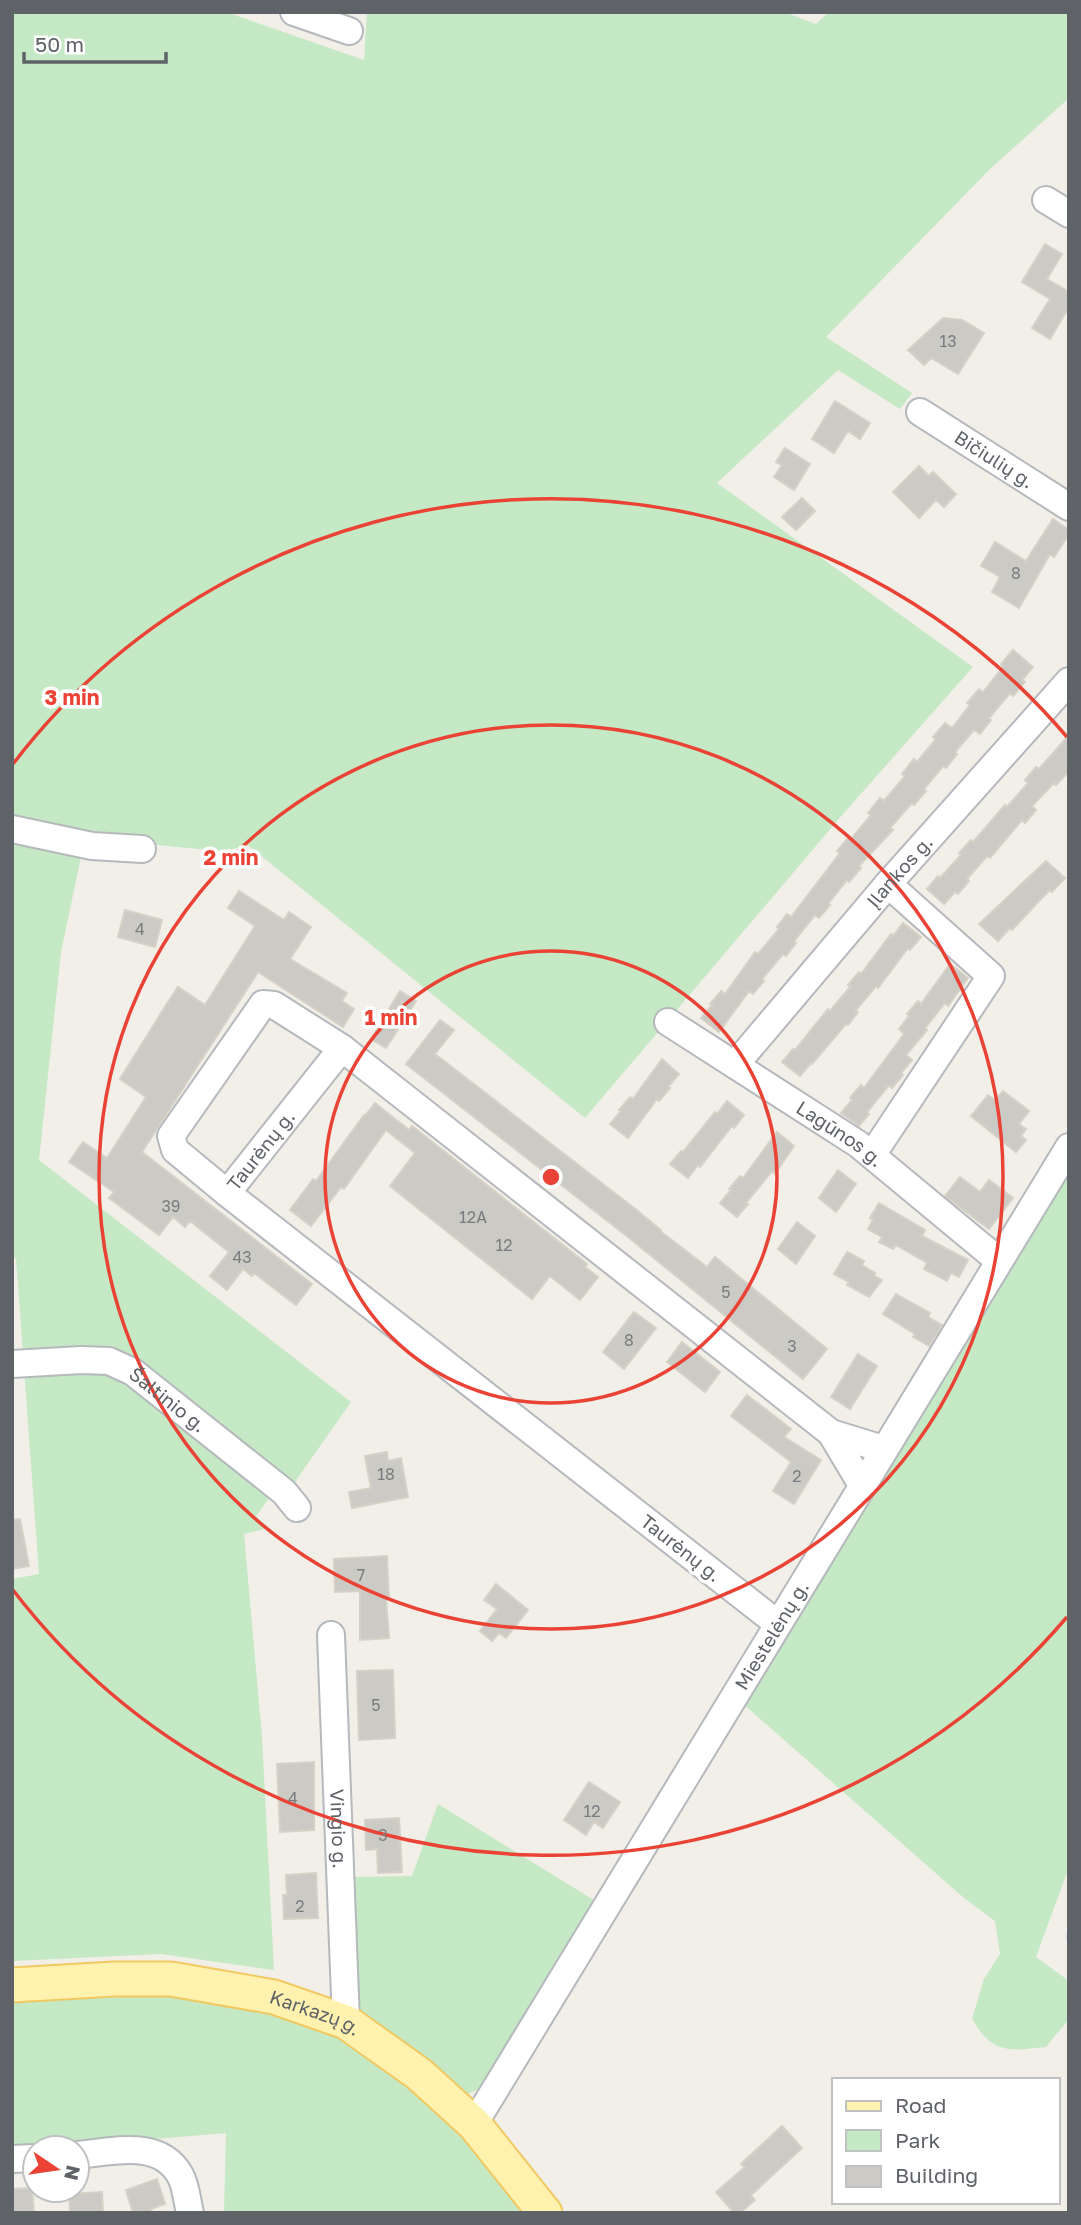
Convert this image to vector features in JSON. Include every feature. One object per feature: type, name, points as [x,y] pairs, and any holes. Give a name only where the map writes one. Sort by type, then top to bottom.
[{"type":"main road","name":"Karkazų g.","points":[[12,1985],[114,1979],[171,1979],[274,1997],[346,2022],[419,2074],[474,2124],[545,2213]]},
{"type":"street","points":[[294,12],[349,31]]},
{"type":"street","points":[[1046,201],[1069,214]]},
{"type":"street","name":"Bičiulių g.","points":[[920,412],[1069,507]]},
{"type":"street","name":"Įlankos g.","points":[[736,1065],[888,884],[1069,681]]},
{"type":"street","points":[[12,829],[92,846],[142,849]]},
{"type":"street","points":[[872,1155],[991,976],[888,884]]},
{"type":"street","points":[[228,1193],[175,1150],[171,1136],[263,1004],[274,1005],[342,1048],[831,1433],[862,1485]]},
{"type":"street","name":"Lagūnos g.","points":[[668,1022],[858,1144],[998,1260]]},
{"type":"street","name":"Taurėnų g.","points":[[342,1048],[228,1193],[778,1624]]},
{"type":"street","name":"Miestelėnų g.","points":[[474,2124],[1069,1147]]},
{"type":"street","name":"Šaltinio g.","points":[[12,1364],[109,1361],[133,1373],[284,1492],[297,1508]]},
{"type":"street","points":[[831,1433],[883,1449]]},
{"type":"street","name":"Vingio g.","points":[[331,1635],[346,2022]]},
{"type":"street","points":[[91,2154],[148,2150],[163,2155],[180,2175],[190,2213]]},
{"type":"green space","points":[[12,12],[226,12],[364,60],[367,12],[784,12],[816,24],[829,12],[1069,12],[1069,98],[990,169],[826,337],[912,393],[900,409],[838,370],[717,483],[973,667],[843,814],[585,1118],[249,846],[220,851],[85,838],[61,952],[39,1160],[351,1402],[292,1486],[284,1478],[256,1516],[269,1528],[244,1534],[262,1737],[274,1970],[161,1954],[12,1961],[12,1579],[39,1574],[16,1258],[12,1257]]},
{"type":"green space","points":[[1069,1172],[1069,1867],[1036,1957],[1069,1981],[1069,2019],[1046,2047],[1011,2049],[1003,2048],[987,2039],[972,2019],[984,1979],[1000,1954],[995,1921],[964,1898],[741,1702]]},
{"type":"green space","points":[[438,1804],[597,1902],[488,2085],[465,2095],[356,2013],[351,1877],[412,1876]]},
{"type":"green space","points":[[161,1991],[265,2005],[329,2029],[427,2094],[529,2213],[224,2213],[226,2133],[91,2144],[91,2134],[21,2134],[21,2150],[12,2151],[12,1995]]},
{"type":"building","points":[[1045,244],[1062,254],[1047,279],[1069,292],[1069,307],[1050,339],[1032,328],[1050,299],[1022,282]]},
{"type":"building","points":[[943,318],[962,320],[984,333],[958,374],[931,358],[924,365],[908,350]]},
{"type":"building","points":[[835,401],[870,423],[860,439],[848,431],[834,453],[812,439]]},
{"type":"building","points":[[785,448],[810,464],[794,490],[774,477],[782,465],[776,462]]},
{"type":"building","points":[[919,466],[929,476],[933,472],[956,494],[944,507],[936,500],[919,518],[893,492]]},
{"type":"building","points":[[802,498],[815,511],[796,530],[782,517]]},
{"type":"building","points":[[1053,519],[1069,530],[1069,534],[1054,557],[1050,554],[1019,608],[992,592],[1000,577],[981,566],[995,542],[1026,561]]},
{"type":"building","points":[[1013,650],[1033,667],[1022,680],[1025,682],[1013,696],[1010,693],[989,718],[991,720],[980,734],[974,730],[955,752],[957,754],[946,768],[943,766],[924,789],[926,791],[890,828],[893,830],[859,866],[861,868],[849,882],[847,880],[819,918],[815,915],[794,941],[796,943],[786,956],[783,954],[753,994],[749,991],[719,1032],[701,1018],[721,991],[725,994],[755,952],[758,954],[779,929],[777,927],[787,914],[791,917],[840,853],[837,851],[871,815],[868,813],[880,798],[884,801],[905,776],[902,774],[914,759],[917,762],[936,739],[933,737],[945,723],[952,728],[970,705],[967,703],[979,689],[983,692]]},
{"type":"building","points":[[1069,735],[1069,771],[1032,806],[1036,810],[1025,823],[1022,820],[990,858],[987,856],[967,879],[969,881],[958,894],[955,892],[944,904],[927,889],[1005,805],[1007,807],[1028,783],[1025,780],[1036,767],[1039,769]]},
{"type":"building","points":[[1046,861],[1065,878],[998,941],[979,924]]},
{"type":"building","points":[[239,891],[284,920],[289,912],[311,927],[290,959],[347,993],[342,1001],[354,1009],[343,1027],[258,972],[142,1152],[312,1284],[296,1305],[254,1273],[252,1276],[243,1269],[227,1290],[210,1276],[229,1252],[190,1221],[185,1227],[173,1217],[159,1235],[109,1198],[114,1192],[69,1162],[83,1142],[107,1158],[146,1097],[120,1079],[168,1002],[178,987],[205,1005],[255,926],[228,908]]},
{"type":"building","points":[[125,910],[162,920],[155,947],[118,937]]},
{"type":"building","points":[[903,923],[921,937],[910,950],[908,948],[878,988],[876,986],[856,1010],[858,1012],[848,1025],[846,1024],[800,1076],[782,1062],[828,1009],[830,1011],[850,987],[848,985],[859,972],[861,974],[891,934],[893,936]]},
{"type":"building","points":[[950,964],[968,978],[948,1006],[945,1003],[906,1055],[912,1060],[901,1073],[903,1075],[892,1088],[889,1085],[859,1126],[841,1113],[861,1085],[864,1088],[904,1034],[899,1029],[909,1016],[907,1014],[918,1001],[921,1004]]},
{"type":"building","points":[[400,991],[416,1001],[386,1048],[371,1039]]},
{"type":"building","points":[[440,1020],[454,1030],[435,1054],[707,1267],[715,1257],[827,1349],[803,1379],[628,1237],[406,1064]]},
{"type":"building","points":[[662,1059],[679,1074],[628,1138],[610,1124],[630,1097],[633,1099]]},
{"type":"building","points":[[1003,1091],[1029,1111],[1019,1124],[1026,1129],[1021,1136],[1026,1140],[1016,1152],[971,1116],[988,1095],[995,1100]]},
{"type":"building","points":[[727,1101],[744,1115],[688,1178],[670,1164]]},
{"type":"building","points":[[375,1103],[409,1130],[412,1126],[587,1264],[585,1267],[598,1277],[580,1300],[550,1276],[532,1299],[390,1186],[415,1153],[386,1130],[344,1189],[341,1187],[311,1226],[290,1210],[313,1179],[316,1181]]},
{"type":"building","points":[[777,1132],[794,1146],[775,1174],[772,1171],[737,1217],[720,1203],[740,1176],[743,1178]]},
{"type":"building","points":[[838,1170],[856,1184],[836,1212],[819,1198]]},
{"type":"building","points":[[960,1177],[980,1192],[989,1180],[1013,1198],[989,1229],[945,1196]]},
{"type":"building","points":[[879,1203],[925,1230],[922,1236],[968,1260],[959,1277],[951,1273],[947,1281],[924,1269],[927,1263],[896,1245],[893,1249],[879,1242],[882,1237],[868,1229],[873,1220],[870,1218]]},
{"type":"building","points":[[797,1222],[815,1236],[796,1264],[778,1249]]},
{"type":"building","points":[[847,1252],[864,1261],[862,1265],[882,1280],[869,1297],[834,1274]]},
{"type":"building","points":[[896,1294],[930,1313],[928,1317],[942,1325],[929,1346],[883,1314]]},
{"type":"building","points":[[634,1312],[656,1328],[624,1369],[603,1352]]},
{"type":"building","points":[[682,1342],[720,1372],[705,1392],[667,1362]]},
{"type":"building","points":[[858,1354],[877,1366],[850,1409],[831,1397]]},
{"type":"building","points":[[747,1395],[791,1429],[784,1437],[821,1460],[794,1504],[773,1491],[791,1462],[731,1416]]},
{"type":"building","points":[[387,1452],[388,1461],[401,1458],[408,1497],[352,1508],[349,1492],[371,1488],[365,1456]]},
{"type":"building","points":[[20,1519],[29,1566],[12,1569],[12,1520]]},
{"type":"building","points":[[387,1556],[389,1638],[360,1640],[360,1591],[335,1592],[334,1559]]},
{"type":"building","points":[[496,1584],[528,1610],[506,1638],[499,1633],[492,1641],[480,1631],[497,1609],[484,1600]]},
{"type":"building","points":[[393,1670],[395,1738],[359,1740],[357,1671]]},
{"type":"building","points":[[314,1762],[314,1830],[280,1832],[277,1764]]},
{"type":"building","points":[[589,1782],[620,1802],[603,1828],[594,1822],[586,1835],[564,1820]]},
{"type":"building","points":[[399,1818],[402,1872],[378,1873],[377,1849],[366,1850],[365,1820]]},
{"type":"building","points":[[316,1873],[318,1918],[284,1919],[286,1875]]},
{"type":"building","points":[[782,2126],[802,2148],[751,2195],[755,2200],[740,2213],[734,2213],[716,2192],[745,2167],[741,2164]]},
{"type":"building","points":[[157,2179],[165,2204],[151,2209],[152,2213],[133,2213],[126,2190]]},
{"type":"building","points":[[12,2189],[21,2189],[21,2204],[33,2204],[34,2213],[12,2213]]},
{"type":"building","points":[[102,2192],[103,2213],[70,2213],[70,2204],[91,2204],[91,2193]]},
{"type":"waterway","points":[[1069,1934],[1069,1939]]}]
